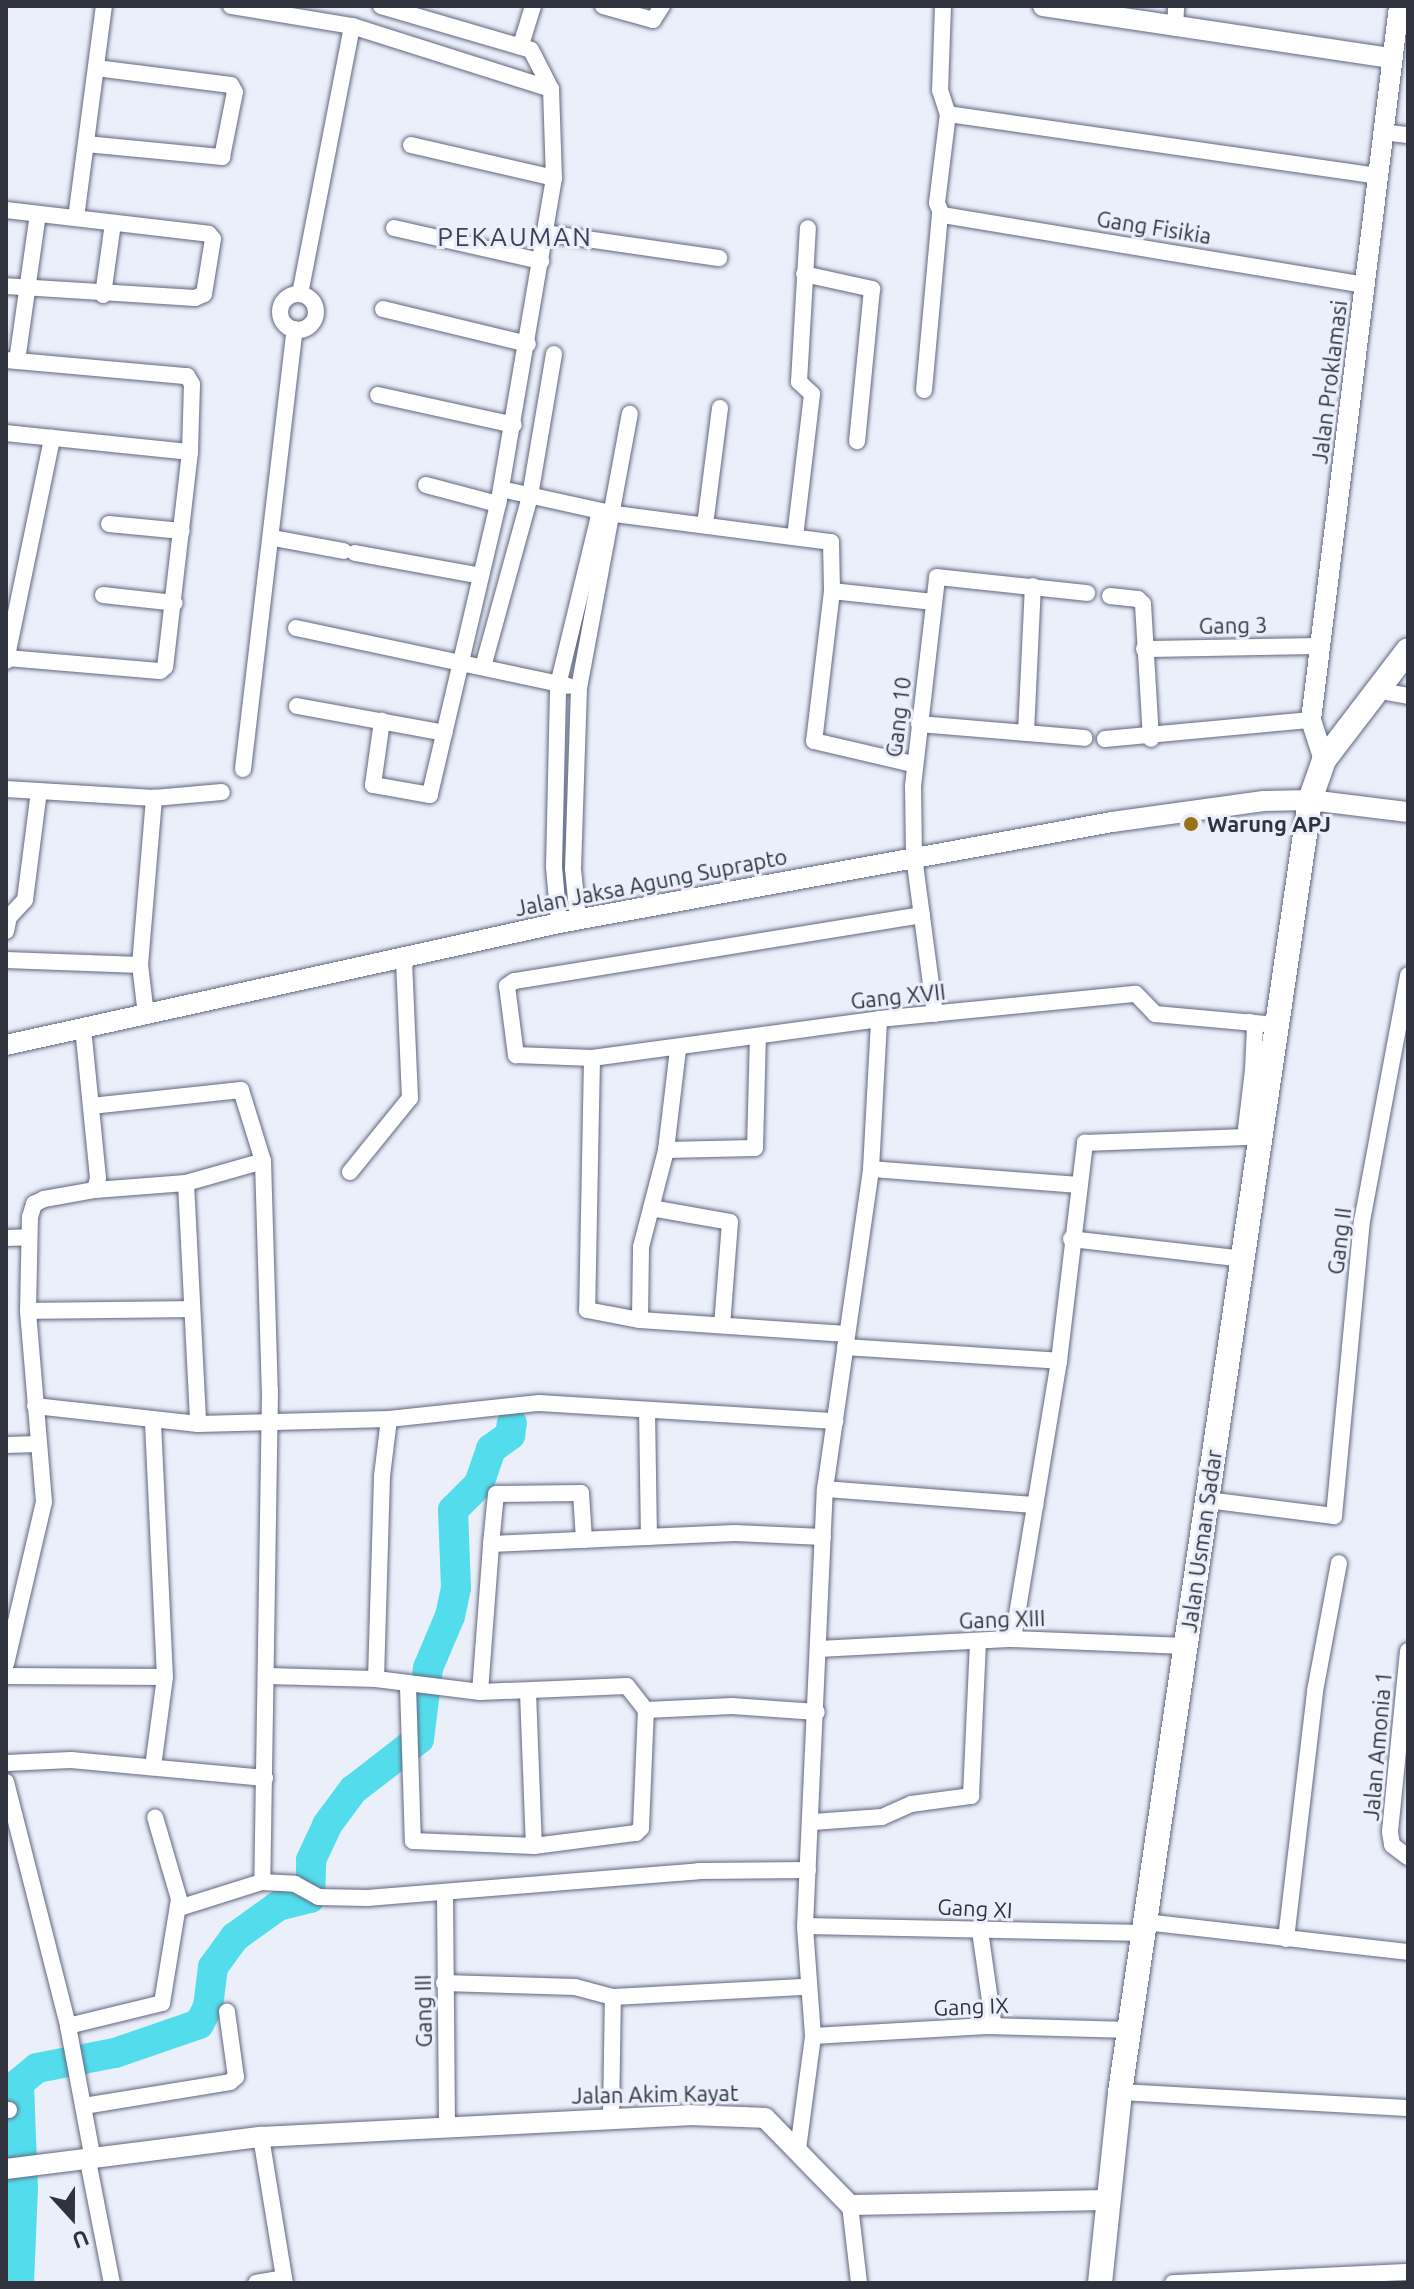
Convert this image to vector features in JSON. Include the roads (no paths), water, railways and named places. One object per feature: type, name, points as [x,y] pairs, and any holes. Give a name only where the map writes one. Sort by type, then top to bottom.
[{"type":"highway","name":"Jalan Usman Sadar","points":[[1100,2283],[1120,2092],[1310,800],[1324,760],[1408,650]]},
{"type":"main road","points":[[1043,6],[1391,58]]},
{"type":"main road","name":"Jalan Proklamasi","points":[[1324,760],[1311,720],[1391,58],[1402,33],[1399,6]]},
{"type":"main road","name":"Jalan Jaksa Agung Suprapto","points":[[6,1045],[569,921],[914,856],[1240,803],[1310,800],[1408,812]]},
{"type":"main road","name":"Jalan Akim Kayat","points":[[6,2169],[261,2137],[611,2118],[761,2117],[798,2149],[836,2196],[850,2205]]},
{"type":"main road","points":[[850,2205],[1108,2200]]},
{"type":"street","points":[[76,218],[104,6]]},
{"type":"street","points":[[231,6],[320,13],[551,89]]},
{"type":"street","points":[[372,32],[379,6],[414,10],[521,45],[537,57],[551,89],[554,178],[514,425],[433,792],[400,791],[371,782],[382,721]]},
{"type":"street","points":[[521,45],[533,6]]},
{"type":"street","points":[[603,6],[653,20],[662,6]]},
{"type":"street","points":[[924,390],[948,114],[940,90],[943,6]]},
{"type":"street","points":[[1175,28],[1176,6]]},
{"type":"street","points":[[243,769],[273,538],[295,329],[280,313],[283,301],[300,294],[352,26]]},
{"type":"street","points":[[86,144],[222,157],[235,92],[231,85],[96,68]]},
{"type":"street","points":[[948,114],[1377,176]]},
{"type":"street","points":[[1382,132],[1408,135]]},
{"type":"street","points":[[411,145],[554,178]]},
{"type":"street","points":[[6,210],[209,234],[213,239],[201,297],[103,295],[6,286]]},
{"type":"street","name":"Gang Fisikia","points":[[939,211],[1365,285]]},
{"type":"street","points":[[38,214],[11,360],[190,378],[190,452],[175,603],[160,671],[6,660],[52,438]]},
{"type":"street","points":[[103,295],[113,223]]},
{"type":"street","points":[[394,228],[541,261]]},
{"type":"street","points":[[795,537],[812,394],[799,382],[808,228]]},
{"type":"street","points":[[545,233],[719,258]]},
{"type":"street","points":[[804,274],[872,289],[857,441]]},
{"type":"street","points":[[383,309],[528,344]]},
{"type":"street","points":[[483,667],[530,496],[554,354]]},
{"type":"street","points":[[378,395],[514,425]]},
{"type":"street","points":[[705,525],[720,408]]},
{"type":"street","points":[[569,921],[579,688],[608,513],[630,414]]},
{"type":"street","points":[[6,433],[190,452]]},
{"type":"street","points":[[426,485],[499,496],[530,496],[608,513],[834,544],[832,591],[814,741],[913,764]]},
{"type":"street","points":[[569,921],[554,867],[558,685],[608,513]]},
{"type":"street","points":[[109,524],[182,531]]},
{"type":"street","points":[[273,538],[481,576]]},
{"type":"street","name":"Gang 10","points":[[935,1014],[914,856],[913,764],[933,602],[941,574],[1087,593]]},
{"type":"street","points":[[1026,733],[1033,586]]},
{"type":"street","points":[[832,591],[933,602]]},
{"type":"street","points":[[103,595],[175,603]]},
{"type":"street","points":[[1110,596],[1143,602],[1151,739]]},
{"type":"street","points":[[296,628],[579,688]]},
{"type":"street","name":"Gang 3","points":[[1144,649],[1322,646]]},
{"type":"street","points":[[1375,690],[1408,696]]},
{"type":"street","points":[[297,706],[445,733]]},
{"type":"street","points":[[1105,739],[1151,739],[1311,720]]},
{"type":"street","points":[[919,724],[1084,738]]},
{"type":"street","points":[[6,789],[154,798],[222,792]]},
{"type":"street","points":[[6,931],[9,917],[25,900],[39,791]]},
{"type":"street","points":[[146,1015],[140,965],[154,798]]},
{"type":"street","name":"Gang XVII","points":[[922,915],[514,981],[507,986],[516,1055],[592,1058],[678,1049],[879,1019],[1136,994],[1155,1014],[1277,1025]]},
{"type":"street","points":[[350,1172],[410,1098],[404,959]]},
{"type":"street","points":[[6,960],[140,965]]},
{"type":"street","name":"Gang II","points":[[1207,1500],[1334,1516],[1362,1221],[1408,975]]},
{"type":"street","points":[[798,2149],[813,2036],[807,1987],[805,1926],[813,1822],[825,1489],[871,1169],[879,1019]]},
{"type":"street","points":[[1013,1639],[1059,1361],[1077,1185],[1087,1141],[1247,1135],[1255,1028],[1250,1022]]},
{"type":"street","points":[[83,1027],[99,1161],[95,1190]]},
{"type":"street","points":[[666,1150],[755,1148],[758,1037]]},
{"type":"street","points":[[640,1320],[641,1247],[666,1150],[678,1049]]},
{"type":"street","points":[[592,1058],[589,1312],[640,1320],[722,1325],[846,1341],[1059,1361]]},
{"type":"street","points":[[91,1106],[241,1090],[263,1161],[269,1422],[268,1676],[262,1882]]},
{"type":"street","points":[[6,1664],[44,1502],[28,1311],[29,1237],[34,1204],[95,1190],[186,1183],[263,1161]]},
{"type":"street","points":[[871,1169],[1077,1185]]},
{"type":"street","points":[[186,1183],[198,1424]]},
{"type":"street","points":[[651,1208],[730,1222],[722,1325]]},
{"type":"street","points":[[6,1238],[29,1237]]},
{"type":"street","points":[[1071,1239],[1243,1259]]},
{"type":"street","points":[[28,1311],[190,1309]]},
{"type":"street","points":[[35,1406],[153,1423],[198,1424],[389,1419],[539,1403],[835,1421]]},
{"type":"street","points":[[647,1410],[649,1537]]},
{"type":"street","points":[[376,1679],[382,1476],[389,1419]]},
{"type":"street","points":[[153,1423],[165,1677],[153,1767]]},
{"type":"street","points":[[6,1445],[38,1444]]},
{"type":"street","points":[[825,1489],[1035,1505]]},
{"type":"street","points":[[480,1692],[496,1494],[581,1493],[584,1540]]},
{"type":"street","points":[[491,1544],[649,1537],[823,1537]]},
{"type":"street","points":[[1286,1939],[1315,1691],[1339,1563]]},
{"type":"street","name":"Gang XIII","points":[[819,1649],[1013,1639],[1186,1646]]},
{"type":"street","points":[[813,1822],[882,1817],[911,1804],[971,1796],[978,1642]]},
{"type":"street","name":"Jalan Amonia 1","points":[[1408,1651],[1392,1845],[1408,1857]]},
{"type":"street","points":[[6,1676],[165,1677]]},
{"type":"street","points":[[268,1676],[376,1679],[409,1686],[480,1692],[627,1686],[646,1710],[639,1831],[534,1846],[413,1841],[409,1686]]},
{"type":"street","points":[[528,1692],[534,1846]]},
{"type":"street","points":[[646,1710],[732,1706],[817,1712]]},
{"type":"street","points":[[6,1763],[71,1760],[265,1778]]},
{"type":"street","points":[[6,1782],[75,2059],[112,2283]]},
{"type":"street","points":[[68,2026],[162,2003],[179,1908],[155,1817]]},
{"type":"street","points":[[179,1908],[262,1882],[295,1884],[318,1897],[445,1895],[699,1871],[808,1870]]},
{"type":"street","name":"Gang III","points":[[445,1895],[447,2126]]},
{"type":"street","name":"Gang XI","points":[[805,1926],[980,1931],[1144,1928],[1407,1952]]},
{"type":"street","points":[[980,1931],[993,2021],[987,2026]]},
{"type":"street","points":[[444,1983],[575,1987],[613,1997],[807,1987]]},
{"type":"street","points":[[611,2118],[613,1997]]},
{"type":"street","points":[[84,2106],[230,2082],[236,2077],[227,2012]]},
{"type":"street","name":"Gang IX","points":[[813,2036],[987,2026],[1130,2030]]},
{"type":"street","points":[[1120,2092],[1408,2108]]},
{"type":"street","points":[[256,2283],[285,2280],[261,2137]]},
{"type":"street","points":[[850,2205],[859,2283]]},
{"type":"street","points":[[1173,2283],[1408,2272]]},
{"type":"waterway","points":[[19,2283],[23,2189],[19,2083],[37,2068],[115,2053],[199,2024],[208,2007],[213,1967],[235,1937],[278,1906],[310,1898],[311,1860],[327,1825],[353,1790],[419,1739],[428,1668],[450,1616],[456,1588],[453,1510],[479,1484],[491,1449],[510,1435],[512,1423]]},
{"type":"place","name":"Warung APJ","points":[[1191,824]]},
{"type":"district","name":"PEKAUMAN","points":[[515,237]]}]
